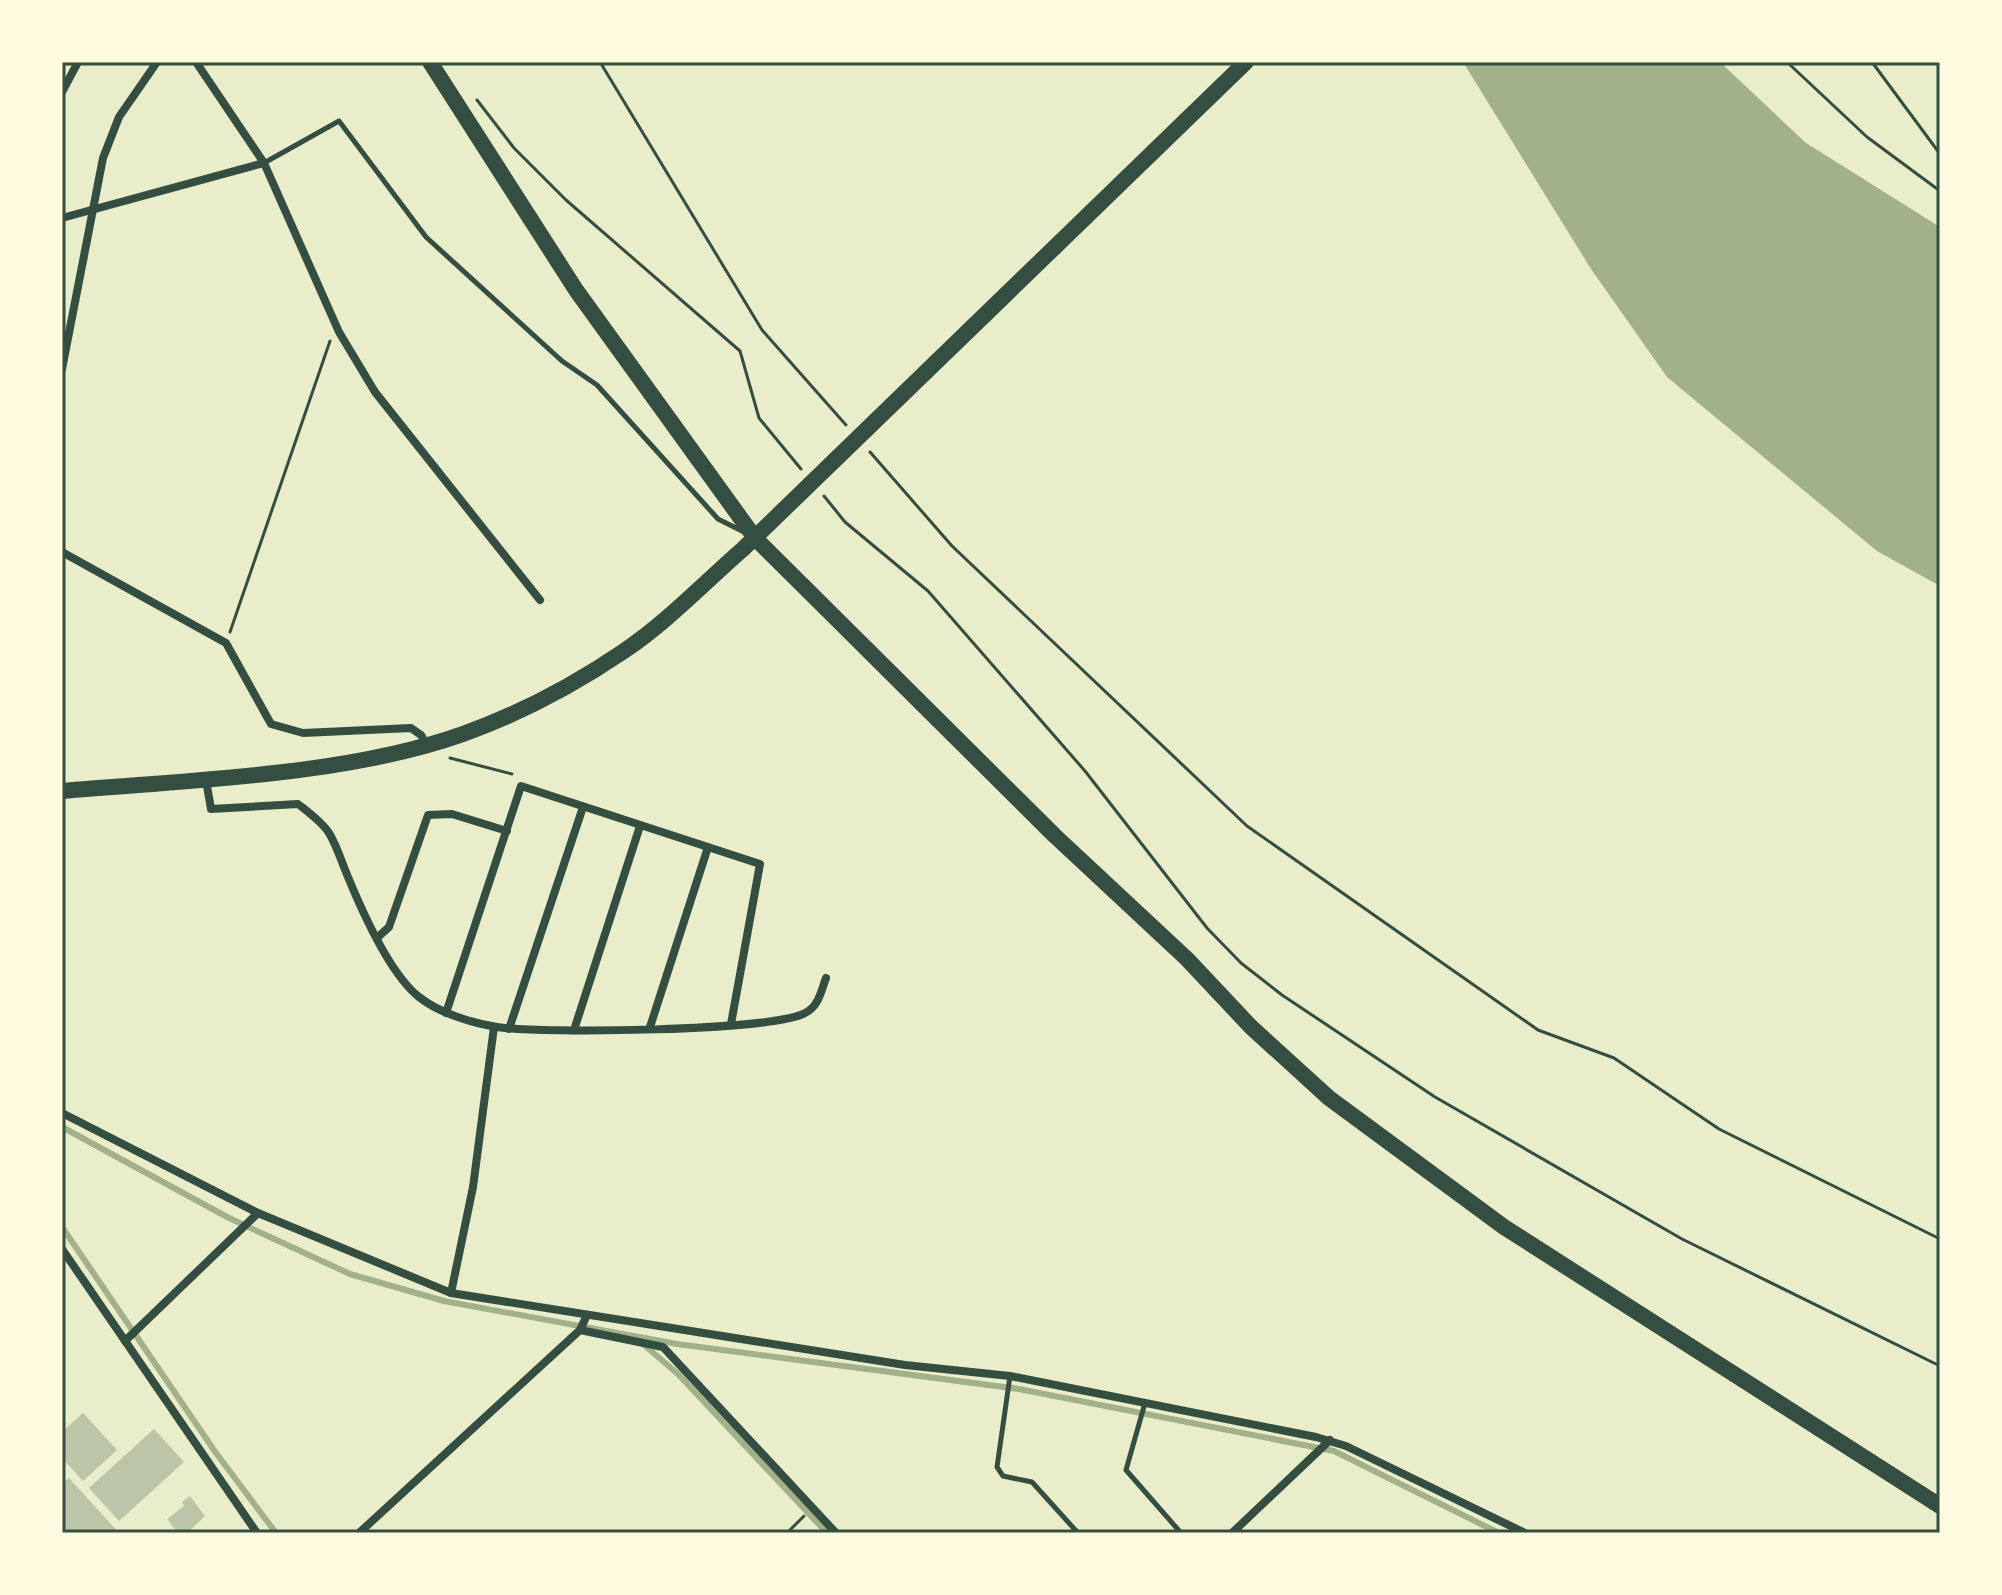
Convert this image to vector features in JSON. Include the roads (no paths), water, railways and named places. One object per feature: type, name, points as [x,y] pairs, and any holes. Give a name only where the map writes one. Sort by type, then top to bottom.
[{"type":"main road","points":[[430,62],[576,290],[755,538],[973,756],[1329,1098],[1504,1227],[1940,1506]]},
{"type":"main road","points":[[62,791],[206,779],[377,757],[427,745],[493,722],[593,671],[670,615],[755,538],[1246,62]]},
{"type":"street","points":[[62,92],[78,62]]},
{"type":"street","points":[[62,369],[103,158],[119,117],[157,62]]},
{"type":"street","points":[[196,62],[264,163],[339,332],[375,392],[540,600]]},
{"type":"street","points":[[62,218],[264,163]]},
{"type":"street","points":[[62,552],[226,643],[271,724],[303,733],[411,728],[427,745]]},
{"type":"street","points":[[206,779],[211,809],[298,804],[328,831],[378,937],[409,986],[418,996],[446,1013],[509,1029],[574,1030],[731,1024],[793,1018],[807,1013],[817,1004],[826,978]]},
{"type":"street","points":[[446,1013],[521,786],[760,864],[731,1024]]},
{"type":"street","points":[[509,1029],[583,807]]},
{"type":"street","points":[[378,937],[389,927],[428,815],[452,814],[507,831]]},
{"type":"street","points":[[574,1030],[640,826]]},
{"type":"street","points":[[650,1027],[708,847]]},
{"type":"street","points":[[451,1293],[473,1187],[494,1027]]},
{"type":"street","points":[[62,1113],[258,1213],[451,1293],[905,1365],[1010,1376],[1330,1440],[1525,1533]]},
{"type":"street","points":[[125,1341],[258,1213]]},
{"type":"street","points":[[62,1249],[257,1533]]},
{"type":"street","points":[[359,1533],[580,1330],[587,1315]]},
{"type":"street","points":[[580,1330],[663,1347],[836,1533]]},
{"type":"street","points":[[1232,1533],[1330,1440]]},
{"type":"lane","points":[[264,163],[339,121],[426,237],[562,361],[597,385],[718,519],[755,538]]},
{"type":"lane","points":[[1010,1376],[997,1467],[1003,1476],[1032,1482],[1078,1533]]},
{"type":"lane","points":[[1145,1402],[1126,1470],[1181,1533]]},
{"type":"waterway","points":[[62,1127],[229,1218],[350,1274],[444,1301],[677,1344],[1019,1389],[1334,1451],[1499,1533]]},
{"type":"waterway","points":[[62,1227],[216,1453],[276,1533]]},
{"type":"waterway","points":[[642,1343],[678,1374],[827,1533]]}]
